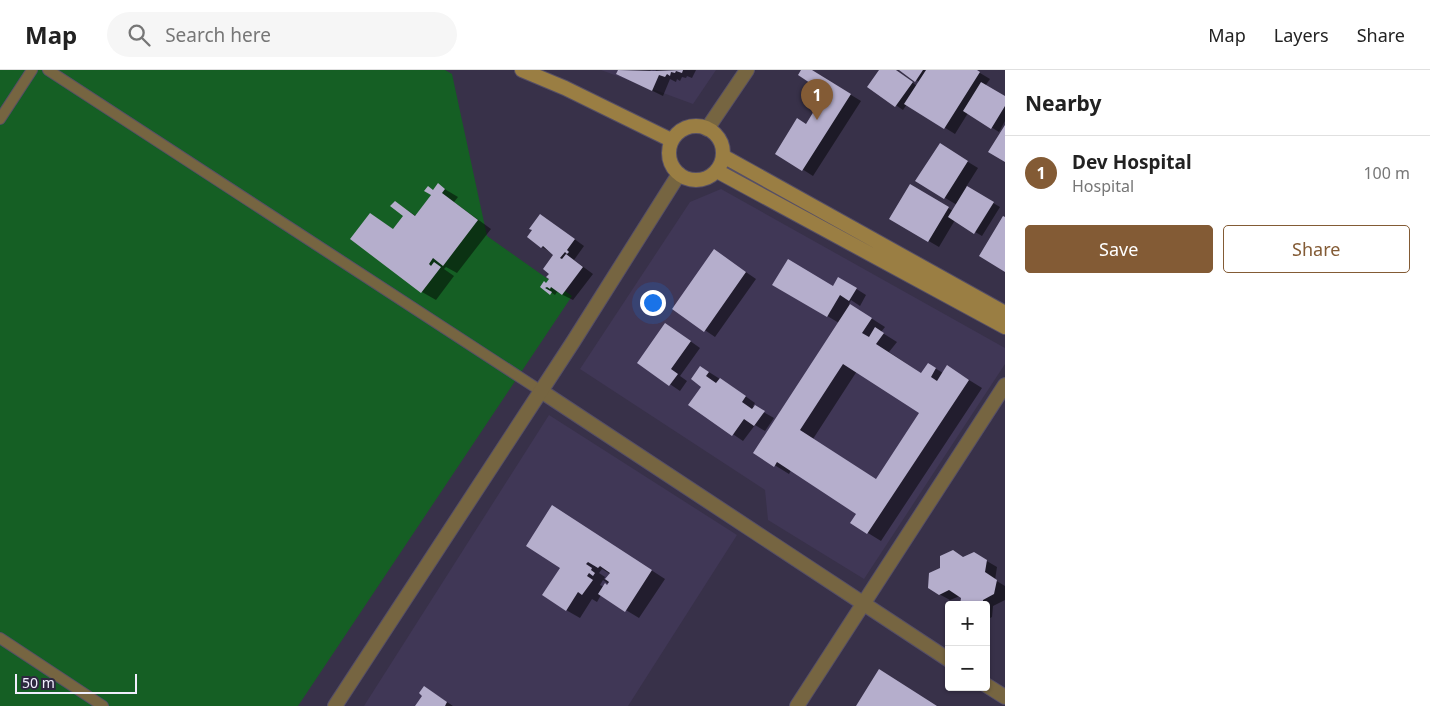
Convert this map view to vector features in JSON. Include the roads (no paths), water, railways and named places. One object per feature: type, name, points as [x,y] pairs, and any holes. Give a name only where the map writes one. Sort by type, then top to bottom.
[{"type":"main road","points":[[522,70],[565,88],[671,140]]},
{"type":"main road","points":[[694,126],[707,128],[712,131],[722,147],[723,156],[717,171],[706,178],[697,180],[688,179],[679,174],[669,159],[668,149],[671,140],[685,128],[694,126]]},
{"type":"main road","points":[[723,156],[1005,313]]},
{"type":"main road","points":[[717,171],[1005,327]]},
{"type":"street","points":[[707,128],[747,70]]},
{"type":"street","points":[[335,706],[574,342],[679,174]]},
{"type":"street","points":[[797,706],[1005,385]]},
{"type":"street","points":[[542,391],[945,657]]},
{"type":"street","points":[[990,688],[1005,697]]},
{"type":"lane","points":[[0,119],[32,70]]},
{"type":"lane","points":[[48,70],[542,391]]},
{"type":"lane","points":[[0,638],[104,706]]},
{"type":"place","name":"Dev Hospital","points":[[817,120]]}]
